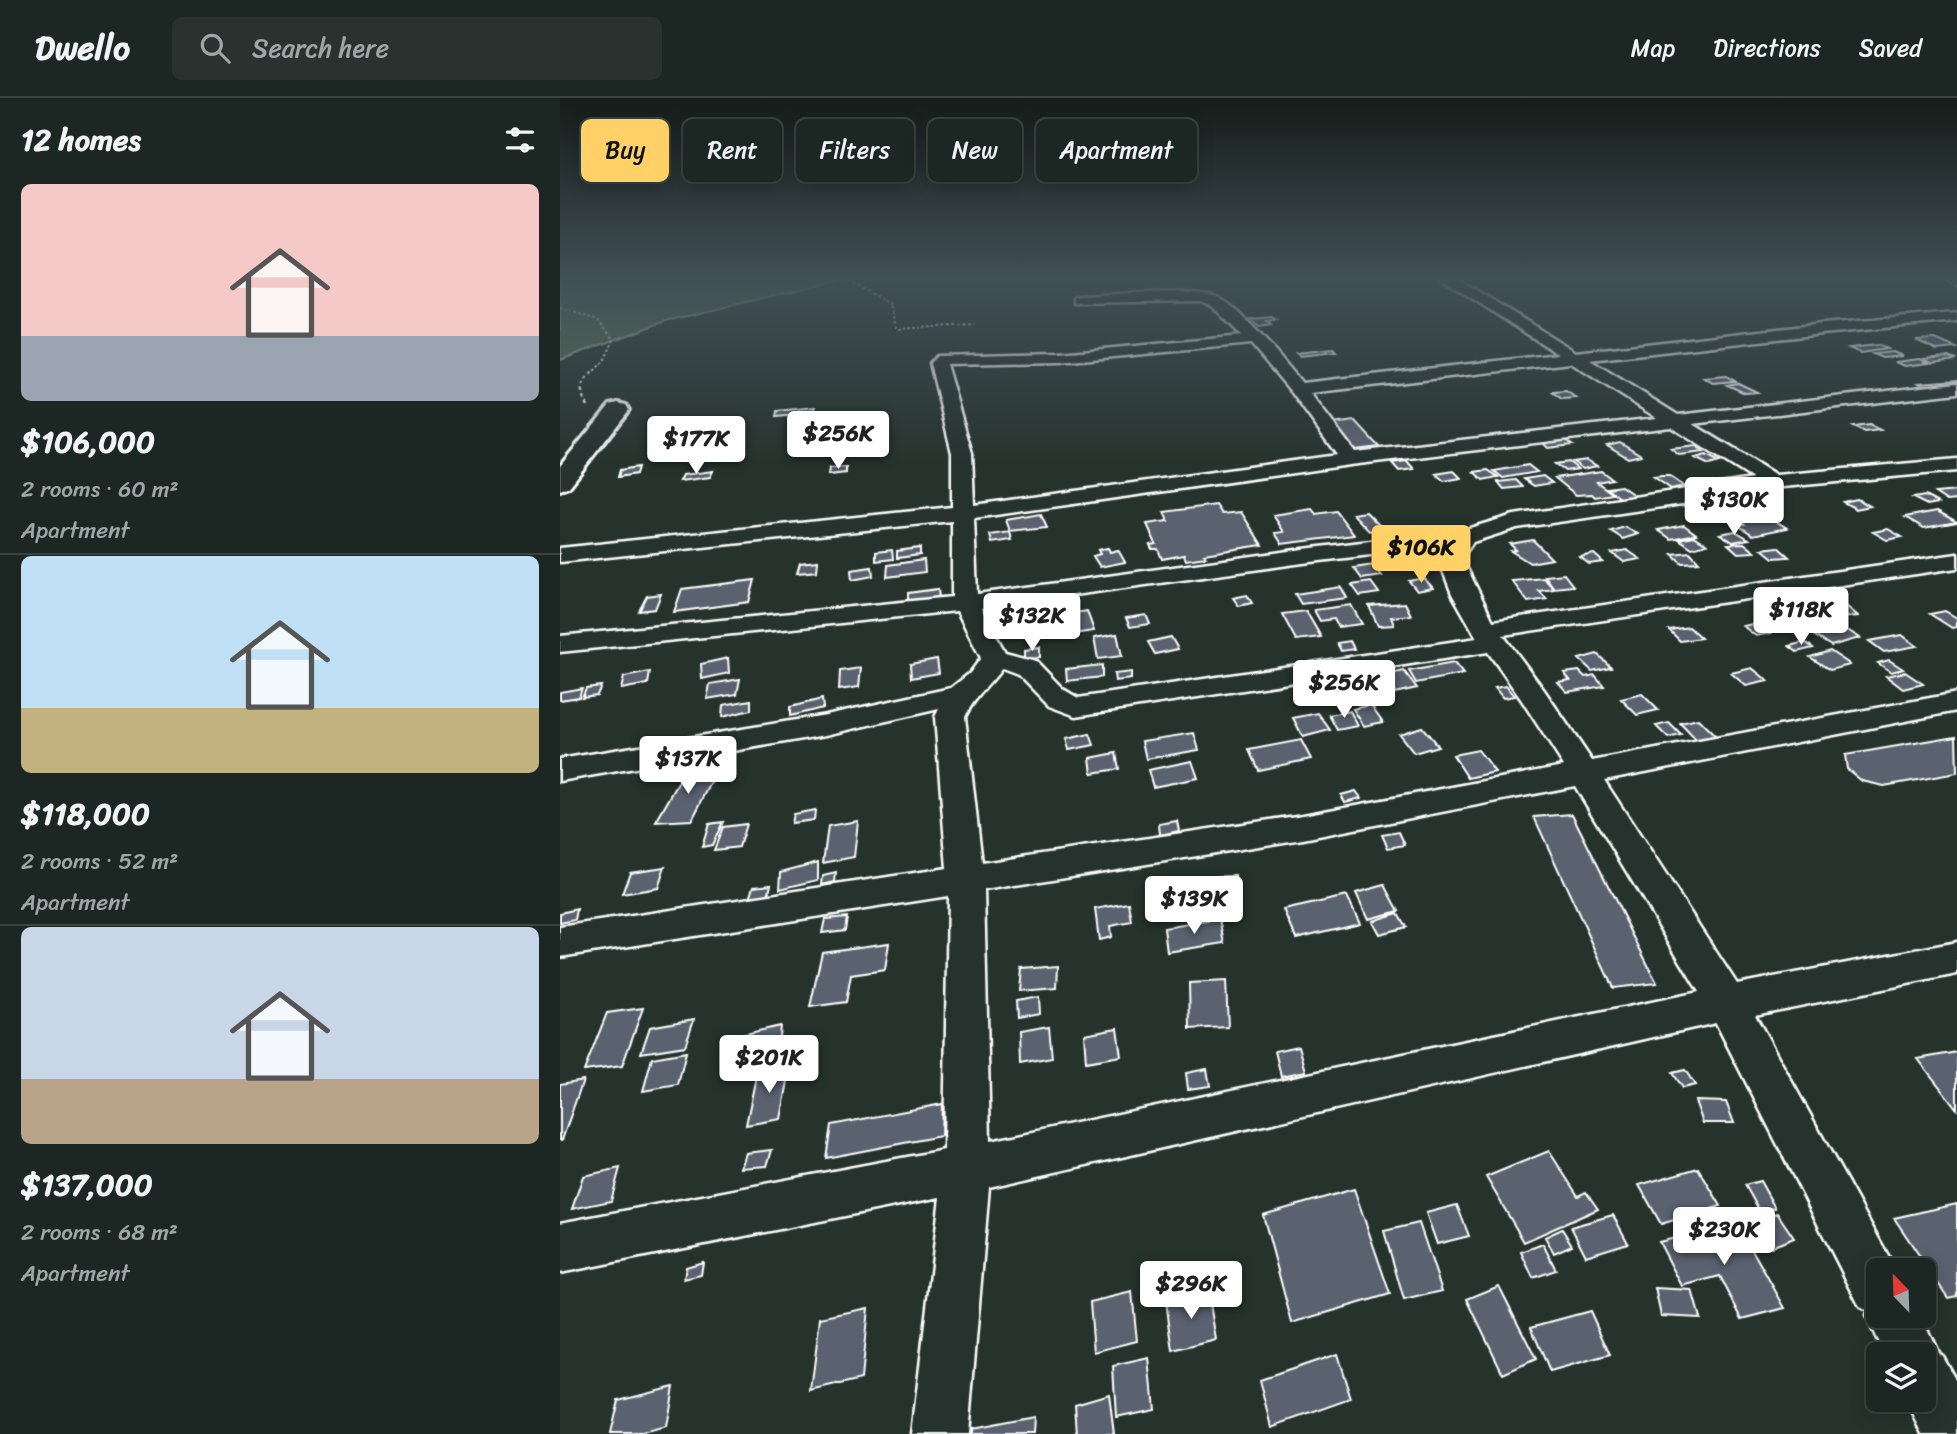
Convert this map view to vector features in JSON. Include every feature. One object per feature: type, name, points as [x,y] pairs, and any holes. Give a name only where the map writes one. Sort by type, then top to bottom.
[{"type":"street","points":[[1232,340],[1087,356],[941,361],[962,453],[965,603],[995,658],[1026,665],[1050,695],[1061,703],[1076,707],[1490,636],[1957,561]]},
{"type":"street","points":[[1256,340],[1298,389],[1350,459]]},
{"type":"street","points":[[1548,340],[1672,422],[1772,482]]},
{"type":"street","points":[[1298,389],[1726,340]]},
{"type":"street","points":[[560,555],[962,513],[1350,459],[1957,388]]},
{"type":"street","points":[[560,482],[569,461],[618,410]]},
{"type":"street","points":[[560,644],[965,603],[1303,556],[1465,537],[1514,523],[1710,494],[1772,482],[1957,465]]},
{"type":"street","points":[[1465,537],[1450,558],[1465,594],[1490,636],[1583,772],[1727,1003],[1866,1266]]},
{"type":"street","points":[[940,1434],[967,1169],[967,880],[950,717],[961,695],[985,674],[995,658]]},
{"type":"street","points":[[560,770],[826,724],[961,695]]},
{"type":"street","points":[[560,942],[1303,827],[1957,702]]},
{"type":"street","points":[[560,1248],[967,1169],[1727,1003],[1957,958]]},
{"type":"street","points":[[1936,1400],[1954,1434]]},
{"type":"path","points":[[599,432],[580,391],[582,383],[604,361],[614,340]]},
{"type":"green space","points":[[560,340],[613,340],[560,360]]},
{"type":"building","points":[[1917,340],[1938,340],[1956,348],[1937,350]]},
{"type":"building","points":[[1877,345],[1887,349],[1860,353],[1849,348]]},
{"type":"building","points":[[1333,349],[1336,352],[1300,356],[1296,353]]},
{"type":"building","points":[[1893,352],[1903,356],[1882,358],[1873,354]]},
{"type":"building","points":[[1948,357],[1956,360],[1932,363],[1923,359]]},
{"type":"building","points":[[1920,359],[1929,363],[1905,366],[1895,362]]},
{"type":"building","points":[[1726,376],[1735,381],[1713,383],[1704,378]]},
{"type":"building","points":[[1957,380],[1957,384],[1927,387],[1919,383]]},
{"type":"building","points":[[1738,383],[1757,392],[1745,393],[1727,385]]},
{"type":"building","points":[[1566,391],[1576,398],[1562,399],[1552,392]]},
{"type":"building","points":[[815,407],[814,424],[793,426],[795,415],[776,417],[777,411]]},
{"type":"building","points":[[1355,421],[1379,447],[1355,450],[1332,424]]},
{"type":"building","points":[[1869,425],[1880,430],[1864,432],[1853,427]]},
{"type":"building","points":[[678,431],[672,442],[656,443],[661,432]]},
{"type":"building","points":[[1564,439],[1572,445],[1548,448],[1541,441]]},
{"type":"building","points":[[1620,442],[1641,455],[1628,458],[1607,445]]},
{"type":"building","points":[[1696,446],[1704,452],[1679,455],[1671,449]]},
{"type":"building","points":[[1706,455],[1720,462],[1709,465],[1695,458]]},
{"type":"building","points":[[1587,460],[1597,466],[1583,469],[1573,462]]},
{"type":"building","points":[[1407,461],[1414,469],[1399,471],[1392,463]]},
{"type":"building","points":[[1569,462],[1578,469],[1565,471],[1555,464]]},
{"type":"building","points":[[1528,465],[1537,472],[1503,478],[1494,471]]},
{"type":"building","points":[[638,467],[636,474],[618,477],[620,470]]},
{"type":"building","points":[[846,467],[846,473],[829,475],[830,468]]},
{"type":"building","points":[[1488,470],[1498,477],[1483,480],[1474,472]]},
{"type":"building","points":[[713,471],[710,477],[680,481],[683,475]]},
{"type":"building","points":[[1454,471],[1461,478],[1444,481],[1436,474]]},
{"type":"building","points":[[1601,471],[1612,479],[1597,482],[1613,494],[1595,497],[1592,494],[1576,495],[1555,478]]},
{"type":"building","points":[[1543,476],[1552,483],[1534,486],[1524,479]]},
{"type":"building","points":[[1669,476],[1684,486],[1671,489],[1654,477]]},
{"type":"building","points":[[1516,480],[1523,487],[1504,489],[1498,482]]},
{"type":"building","points":[[1621,486],[1638,498],[1624,501],[1607,488]]},
{"type":"building","points":[[1957,491],[1957,500],[1947,501],[1935,493]]},
{"type":"building","points":[[1925,496],[1938,503],[1927,505],[1913,498]]},
{"type":"building","points":[[1857,499],[1870,506],[1856,509],[1843,502]]},
{"type":"building","points":[[1216,505],[1222,514],[1241,512],[1262,545],[1204,554],[1206,557],[1186,560],[1184,555],[1162,559],[1158,549],[1152,549],[1150,545],[1156,544],[1147,524],[1168,521],[1164,512]]},
{"type":"building","points":[[1312,509],[1316,514],[1336,511],[1354,535],[1282,544],[1275,533],[1284,532],[1273,515]]},
{"type":"building","points":[[1937,511],[1957,522],[1924,528],[1905,517]]},
{"type":"building","points":[[1366,512],[1382,528],[1369,531],[1353,514]]},
{"type":"building","points":[[1041,514],[1047,527],[1010,531],[1006,520]]},
{"type":"building","points":[[1771,518],[1787,528],[1753,535],[1738,525],[1744,524],[1739,521]]},
{"type":"building","points":[[1684,525],[1696,534],[1671,539],[1658,530]]},
{"type":"building","points":[[1625,527],[1638,534],[1623,539],[1611,531]]},
{"type":"building","points":[[1888,529],[1902,537],[1887,540],[1873,532]]},
{"type":"building","points":[[1735,531],[1749,539],[1733,542],[1720,534]]},
{"type":"building","points":[[1010,532],[1012,540],[992,543],[990,535]]},
{"type":"building","points":[[1694,536],[1707,544],[1692,548],[1679,539]]},
{"type":"building","points":[[1533,540],[1552,559],[1530,563],[1511,551],[1516,550],[1510,544]]},
{"type":"building","points":[[1744,543],[1755,552],[1738,553],[1728,544]]},
{"type":"building","points":[[1778,547],[1789,557],[1773,558],[1762,549]]},
{"type":"building","points":[[920,548],[920,555],[897,558],[897,551]]},
{"type":"building","points":[[1108,548],[1110,552],[1118,550],[1125,562],[1100,567],[1093,556],[1100,554],[1098,550]]},
{"type":"building","points":[[892,550],[893,559],[876,561],[876,552]]},
{"type":"building","points":[[1627,550],[1640,559],[1624,562],[1612,553]]},
{"type":"building","points":[[1406,551],[1414,561],[1395,564],[1387,554]]},
{"type":"building","points":[[1690,552],[1699,562],[1682,563],[1672,554]]},
{"type":"building","points":[[1594,554],[1603,562],[1589,564],[1580,557]]},
{"type":"building","points":[[924,560],[925,572],[887,577],[888,565]]},
{"type":"building","points":[[818,561],[817,571],[797,573],[800,563]]},
{"type":"building","points":[[1374,565],[1382,576],[1362,579],[1354,568]]},
{"type":"building","points":[[872,567],[873,576],[852,580],[851,570]]},
{"type":"building","points":[[1564,574],[1573,586],[1554,588],[1545,576]]},
{"type":"building","points":[[1424,578],[1433,588],[1417,591],[1409,581]]},
{"type":"building","points":[[1544,578],[1554,589],[1539,591],[1547,599],[1528,602],[1512,581]]},
{"type":"building","points":[[755,580],[749,602],[674,612],[682,589]]},
{"type":"building","points":[[1371,582],[1379,593],[1360,596],[1352,585]]},
{"type":"building","points":[[1341,587],[1347,598],[1301,604],[1295,594]]},
{"type":"building","points":[[938,589],[939,598],[908,602],[908,593]]},
{"type":"building","points":[[661,594],[655,609],[639,611],[647,596]]},
{"type":"building","points":[[1247,595],[1252,603],[1239,606],[1233,598]]},
{"type":"building","points":[[1405,603],[1411,615],[1391,617],[1394,625],[1378,626],[1369,606]]},
{"type":"building","points":[[1351,605],[1362,624],[1338,627],[1334,619],[1320,621],[1314,610]]},
{"type":"building","points":[[1821,605],[1834,617],[1821,618],[1809,606]]},
{"type":"building","points":[[1845,605],[1858,616],[1841,618],[1828,607]]},
{"type":"building","points":[[1087,611],[1094,631],[1073,634],[1067,614]]},
{"type":"building","points":[[1306,611],[1321,637],[1296,640],[1282,614]]},
{"type":"building","points":[[1945,611],[1957,618],[1957,627],[1952,628],[1930,614]]},
{"type":"building","points":[[1146,615],[1150,624],[1130,627],[1126,618]]},
{"type":"building","points":[[1757,623],[1771,633],[1756,636],[1743,626]]},
{"type":"building","points":[[1841,626],[1860,638],[1831,646],[1812,634]]},
{"type":"building","points":[[1689,627],[1701,638],[1680,641],[1669,630]]},
{"type":"building","points":[[1117,634],[1122,656],[1098,659],[1094,638]]},
{"type":"building","points":[[1902,635],[1917,646],[1884,652],[1869,641]]},
{"type":"building","points":[[1171,637],[1178,649],[1155,654],[1148,642]]},
{"type":"building","points":[[1350,641],[1354,649],[1341,651],[1337,643]]},
{"type":"building","points":[[1805,642],[1813,648],[1797,652],[1789,646]]},
{"type":"building","points":[[1039,647],[1039,657],[1024,658],[1024,649]]},
{"type":"building","points":[[1830,651],[1850,665],[1830,670],[1810,657]]},
{"type":"building","points":[[1597,654],[1611,667],[1592,671],[1579,659]]},
{"type":"building","points":[[728,658],[729,673],[702,679],[701,664]]},
{"type":"building","points":[[937,659],[939,673],[911,678],[910,664]]},
{"type":"building","points":[[1889,660],[1903,669],[1891,672],[1878,663]]},
{"type":"building","points":[[1454,663],[1463,674],[1416,683],[1409,671]]},
{"type":"building","points":[[1102,665],[1102,677],[1067,681],[1066,669]]},
{"type":"building","points":[[861,668],[859,687],[839,690],[840,671]]},
{"type":"building","points":[[1752,668],[1768,681],[1746,686],[1731,673]]},
{"type":"building","points":[[1404,671],[1417,688],[1395,693],[1382,676]]},
{"type":"building","points":[[1579,671],[1585,677],[1595,675],[1604,686],[1567,692],[1558,682],[1570,680],[1564,673]]},
{"type":"building","points":[[650,672],[648,684],[621,689],[624,677]]},
{"type":"building","points":[[1131,672],[1131,679],[1115,681],[1114,674]]},
{"type":"building","points":[[1905,672],[1923,684],[1903,689],[1886,676]]},
{"type":"building","points":[[740,679],[737,694],[707,699],[710,684]]},
{"type":"building","points":[[601,686],[597,695],[582,697],[586,688]]},
{"type":"building","points":[[1506,686],[1514,696],[1503,698],[1495,688]]},
{"type":"building","points":[[582,688],[579,697],[560,700],[560,692]]},
{"type":"building","points":[[1642,694],[1658,710],[1637,715],[1621,699]]},
{"type":"building","points":[[822,699],[823,708],[790,716],[790,707]]},
{"type":"building","points":[[751,700],[751,710],[722,717],[723,705]]},
{"type":"building","points":[[1371,705],[1383,722],[1364,726],[1353,709]]},
{"type":"building","points":[[1350,711],[1358,726],[1337,730],[1329,715]]},
{"type":"building","points":[[1318,713],[1330,730],[1303,737],[1293,718]]},
{"type":"building","points":[[1698,719],[1716,737],[1697,741],[1680,723]]},
{"type":"building","points":[[1669,723],[1681,735],[1668,738],[1656,726]]},
{"type":"building","points":[[1422,727],[1438,746],[1414,753],[1399,734]]},
{"type":"building","points":[[1194,733],[1199,750],[1146,759],[1142,741]]},
{"type":"building","points":[[1090,734],[1094,745],[1069,750],[1066,739]]},
{"type":"building","points":[[1956,736],[1957,773],[1884,786],[1862,781],[1847,769],[1845,755]]},
{"type":"building","points":[[1301,740],[1311,759],[1258,770],[1249,750]]},
{"type":"building","points":[[1478,750],[1495,772],[1468,778],[1453,755]]},
{"type":"building","points":[[1116,753],[1119,769],[1092,773],[1090,758]]},
{"type":"building","points":[[1192,761],[1198,778],[1153,787],[1148,770]]},
{"type":"building","points":[[718,769],[692,820],[656,822],[685,771]]},
{"type":"building","points":[[1356,791],[1361,798],[1345,802],[1341,795]]},
{"type":"building","points":[[815,810],[814,820],[791,823],[793,814]]},
{"type":"building","points":[[1572,814],[1657,983],[1613,988],[1534,817]]},
{"type":"building","points":[[858,821],[854,857],[823,863],[828,826]]},
{"type":"building","points":[[1177,821],[1179,831],[1160,835],[1159,824]]},
{"type":"building","points":[[723,822],[712,845],[702,847],[709,824]]},
{"type":"building","points":[[746,824],[739,847],[714,850],[723,827]]},
{"type":"building","points":[[1399,832],[1405,845],[1388,848],[1382,835]]},
{"type":"building","points":[[818,862],[818,880],[780,889],[781,872]]},
{"type":"building","points":[[665,867],[658,888],[622,894],[630,872]]},
{"type":"building","points":[[836,873],[835,882],[822,885],[823,876]]},
{"type":"building","points":[[1235,876],[1236,901],[1202,903],[1202,877]]},
{"type":"building","points":[[771,884],[768,896],[750,898],[754,886]]},
{"type":"building","points":[[1385,885],[1399,911],[1368,919],[1356,893]]},
{"type":"building","points":[[1347,896],[1360,923],[1296,938],[1284,910]]},
{"type":"building","points":[[1129,903],[1132,922],[1110,926],[1111,937],[1099,940],[1095,909]]},
{"type":"building","points":[[577,909],[575,920],[560,923],[560,913]]},
{"type":"building","points":[[1398,913],[1406,927],[1379,934],[1372,921]]},
{"type":"building","points":[[847,917],[845,930],[822,933],[825,919]]},
{"type":"building","points":[[1220,919],[1225,943],[1167,952],[1164,928]]},
{"type":"building","points":[[889,943],[885,970],[851,975],[846,1002],[810,1007],[822,952]]},
{"type":"building","points":[[1058,966],[1057,988],[1019,991],[1021,969]]},
{"type":"building","points":[[1226,981],[1228,1027],[1190,1029],[1189,983]]},
{"type":"building","points":[[1038,997],[1039,1014],[1017,1018],[1016,1001]]},
{"type":"building","points":[[643,1008],[622,1066],[584,1071],[607,1013]]},
{"type":"building","points":[[694,1019],[685,1046],[641,1053],[650,1027]]},
{"type":"building","points":[[780,1026],[777,1058],[736,1068],[741,1035]]},
{"type":"building","points":[[1049,1027],[1052,1058],[1020,1064],[1019,1032]]},
{"type":"building","points":[[1117,1028],[1121,1056],[1086,1062],[1084,1034]]},
{"type":"building","points":[[1299,1046],[1306,1071],[1281,1076],[1275,1051]]},
{"type":"building","points":[[795,1047],[791,1063],[777,1064],[781,1049]]},
{"type":"building","points":[[686,1052],[678,1085],[643,1091],[652,1058]]},
{"type":"building","points":[[1957,1052],[1957,1109],[1918,1059]]},
{"type":"building","points":[[791,1065],[781,1119],[746,1125],[757,1071]]},
{"type":"building","points":[[1207,1069],[1210,1086],[1188,1089],[1186,1073]]},
{"type":"building","points":[[1685,1070],[1695,1085],[1682,1088],[1672,1073]]},
{"type":"building","points":[[583,1080],[562,1140],[560,1140],[560,1084]]},
{"type":"building","points":[[1695,1101],[1726,1102],[1734,1123],[1703,1123]]},
{"type":"building","points":[[942,1104],[941,1136],[826,1158],[831,1125]]},
{"type":"building","points":[[772,1150],[767,1166],[741,1168],[746,1153]]},
{"type":"building","points":[[1549,1151],[1578,1196],[1586,1192],[1598,1209],[1524,1242],[1486,1177]]},
{"type":"building","points":[[620,1168],[611,1201],[572,1209],[583,1176]]},
{"type":"building","points":[[1698,1168],[1721,1206],[1661,1224],[1639,1185]]},
{"type":"building","points":[[1760,1181],[1775,1208],[1759,1210],[1745,1185]]},
{"type":"building","points":[[1354,1189],[1390,1294],[1292,1323],[1263,1215]]},
{"type":"building","points":[[1957,1204],[1957,1296],[1948,1298],[1936,1280],[1936,1258],[1921,1258],[1894,1218]]},
{"type":"building","points":[[1457,1205],[1469,1236],[1437,1244],[1426,1213]]},
{"type":"building","points":[[1777,1213],[1794,1238],[1771,1247],[1754,1221]]},
{"type":"building","points":[[1613,1215],[1628,1243],[1586,1256],[1571,1227]]},
{"type":"building","points":[[1419,1223],[1442,1291],[1404,1300],[1384,1231]]},
{"type":"building","points":[[1737,1223],[1785,1308],[1742,1319],[1720,1276],[1682,1286],[1659,1242]]},
{"type":"building","points":[[1562,1229],[1572,1245],[1554,1253],[1545,1237]]},
{"type":"building","points":[[1543,1244],[1556,1270],[1533,1278],[1521,1252]]},
{"type":"building","points":[[703,1262],[701,1275],[684,1279],[686,1267]]},
{"type":"building","points":[[1499,1286],[1536,1359],[1503,1374],[1467,1299]]},
{"type":"building","points":[[1655,1288],[1692,1290],[1700,1318],[1661,1316]]},
{"type":"building","points":[[1208,1291],[1216,1340],[1173,1351],[1166,1301]]},
{"type":"building","points":[[1132,1292],[1137,1341],[1094,1352],[1090,1302]]},
{"type":"building","points":[[868,1308],[861,1379],[811,1391],[820,1318]]},
{"type":"building","points":[[1590,1311],[1610,1355],[1550,1372],[1531,1327]]},
{"type":"building","points":[[1337,1354],[1351,1399],[1272,1427],[1260,1380]]},
{"type":"building","points":[[1149,1358],[1154,1409],[1116,1417],[1113,1366]]},
{"type":"building","points":[[673,1386],[666,1428],[643,1434],[610,1434],[618,1400]]},
{"type":"building","points":[[1109,1394],[1114,1434],[1077,1434],[1075,1404]]},
{"type":"building","points":[[1033,1417],[1032,1434],[971,1434],[971,1429]]}]
